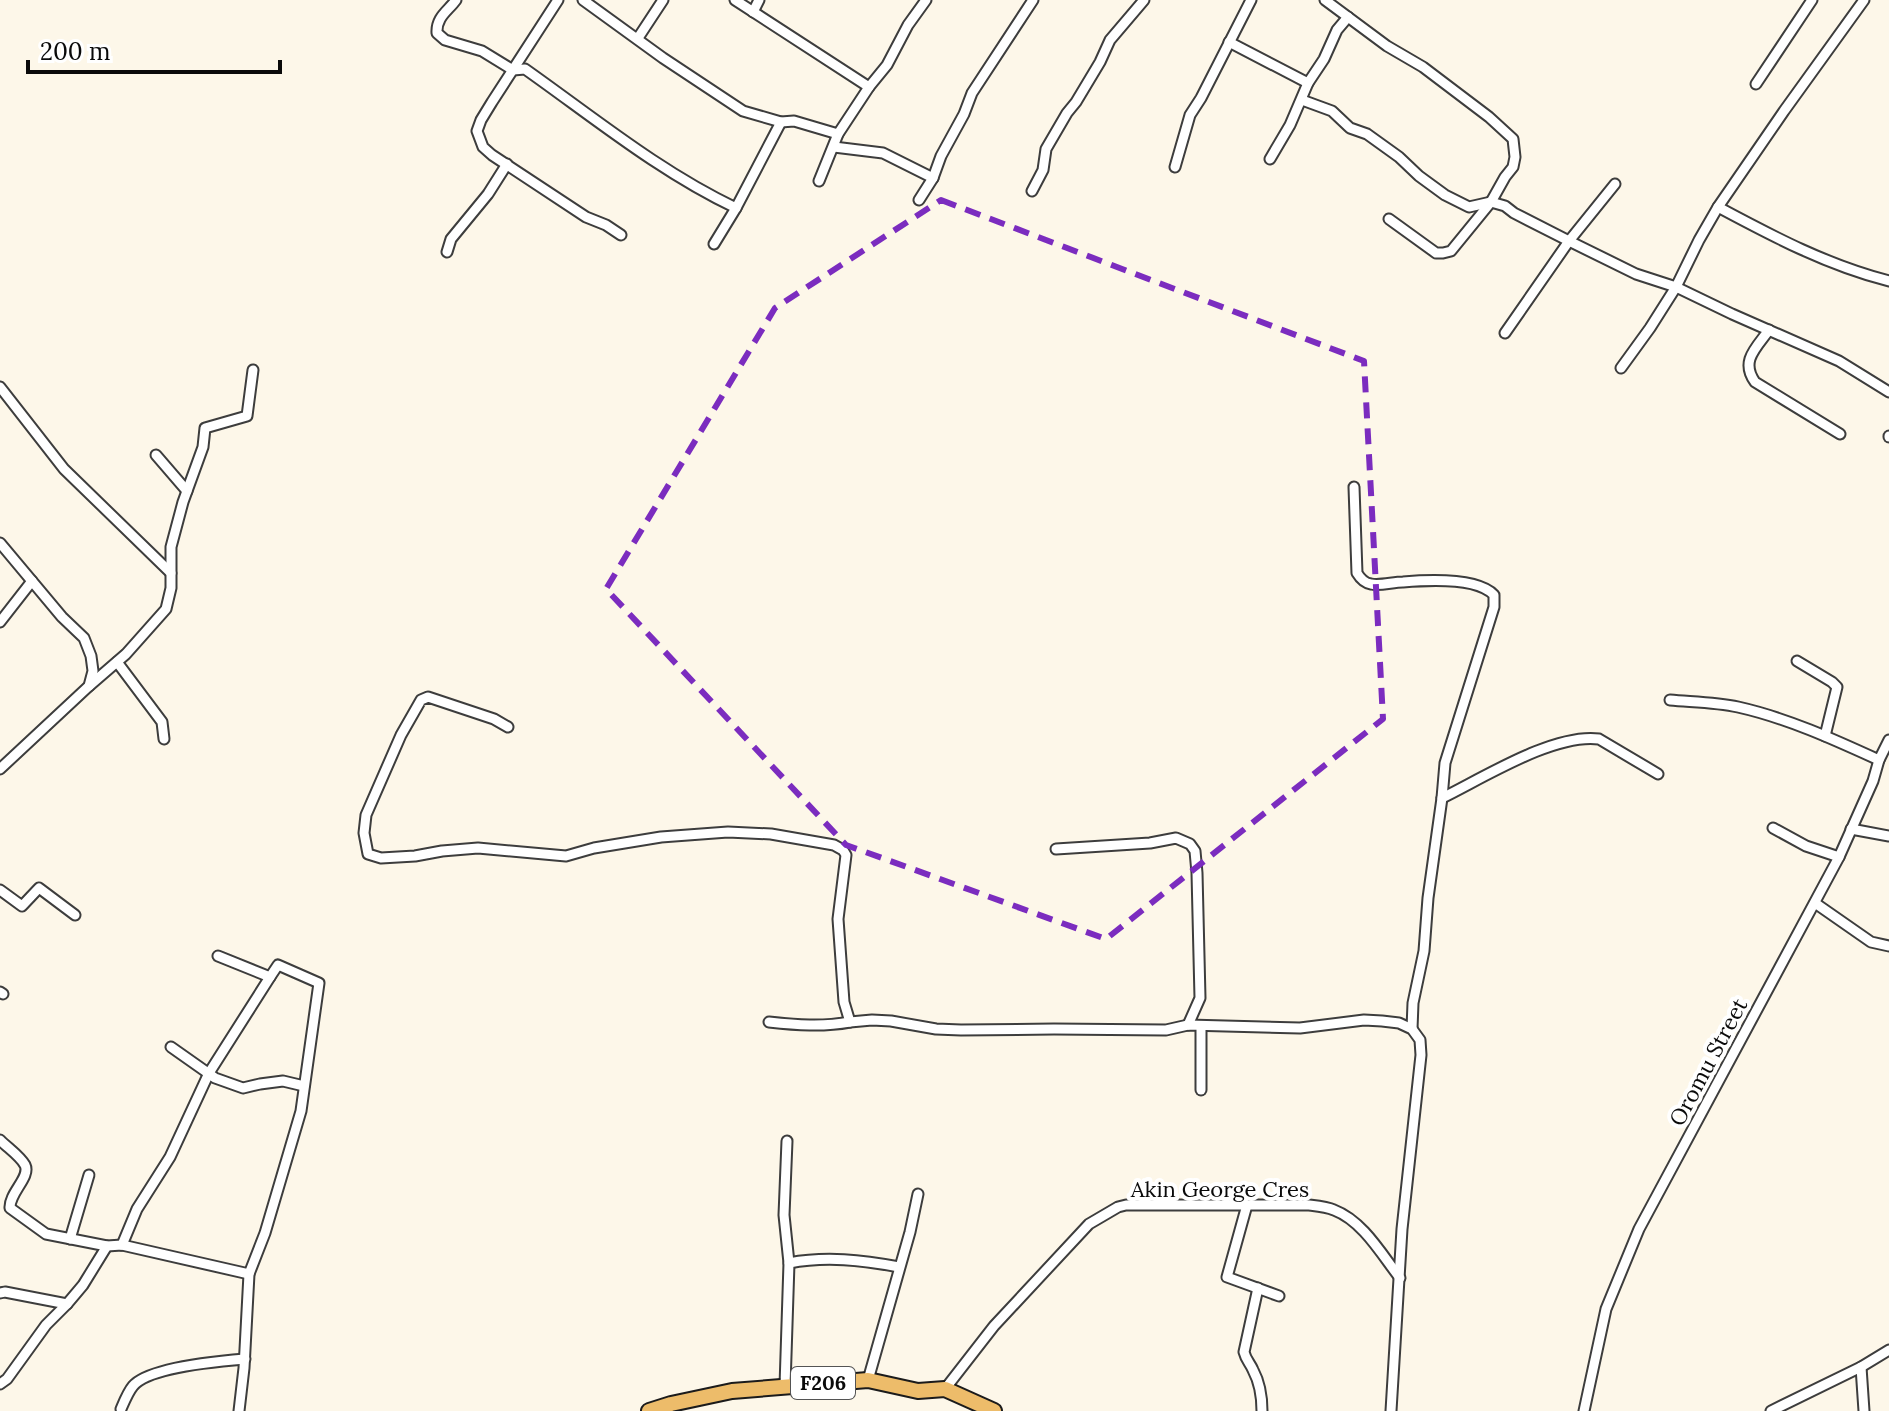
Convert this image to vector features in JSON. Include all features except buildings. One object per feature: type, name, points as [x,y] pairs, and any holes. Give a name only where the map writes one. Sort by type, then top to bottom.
[{"type":"main road","name":"F206","points":[[649,1411],[705,1396],[868,1380],[918,1391],[945,1389],[994,1411]]},
{"type":"street","points":[[456,0],[442,14],[437,25],[437,33],[445,40],[482,51],[513,70],[525,69],[640,151],[706,193],[736,208]]},
{"type":"street","points":[[558,0],[477,131],[483,147],[492,155],[586,217],[621,235]]},
{"type":"street","points":[[583,0],[743,111],[838,134]]},
{"type":"street","points":[[638,38],[663,0]]},
{"type":"street","points":[[735,0],[869,87]]},
{"type":"street","points":[[753,12],[759,0]]},
{"type":"street","points":[[819,181],[838,134],[887,65],[908,25],[926,0]]},
{"type":"street","points":[[919,200],[933,178],[972,93],[1033,0]]},
{"type":"street","points":[[1032,191],[1043,170],[1046,149],[1067,113],[1100,62],[1110,40],[1144,0]]},
{"type":"street","points":[[1175,167],[1190,115],[1251,0]]},
{"type":"street","points":[[1325,0],[1387,46],[1423,67],[1513,139],[1513,167],[1491,202],[1454,248],[1436,253],[1389,219]]},
{"type":"street","points":[[1756,84],[1812,0]]},
{"type":"street","points":[[1621,368],[1676,287],[1718,207],[1864,0]]},
{"type":"street","points":[[1270,159],[1337,30],[1348,17]]},
{"type":"street","points":[[1229,42],[1308,83]]},
{"type":"street","points":[[1302,100],[1332,111],[1350,128],[1367,134],[1399,157],[1445,195],[1469,207],[1491,202],[1505,206],[1636,274],[1676,287],[1839,361],[1889,392]]},
{"type":"street","points":[[714,244],[781,122]]},
{"type":"street","points":[[834,147],[883,153],[933,178]]},
{"type":"street","points":[[447,252],[451,239],[488,194],[507,164]]},
{"type":"street","points":[[1505,333],[1569,241],[1615,184]]},
{"type":"street","points":[[1718,207],[1780,241],[1889,281]]},
{"type":"street","points":[[1769,330],[1749,359],[1748,372],[1755,382],[1840,434]]},
{"type":"street","points":[[0,769],[117,662],[166,609],[171,588],[171,547],[203,447],[205,428],[247,416],[253,370]]},
{"type":"street","points":[[0,387],[64,469],[171,573]]},
{"type":"street","points":[[156,455],[187,491]]},
{"type":"street","points":[[1354,487],[1357,573],[1362,580],[1370,585],[1452,581],[1487,587],[1494,595],[1494,607],[1445,763],[1412,1029]]},
{"type":"street","points":[[0,543],[62,617],[84,638],[93,671],[89,686]]},
{"type":"street","points":[[0,622],[32,581]]},
{"type":"street","points":[[1797,661],[1837,687],[1825,736]]},
{"type":"street","points":[[117,662],[162,722],[164,739]]},
{"type":"street","points":[[508,727],[494,719],[428,697],[418,702],[366,815],[364,833],[368,854],[381,858],[478,848],[566,856],[661,837],[728,832],[771,834],[834,845],[846,855],[838,919],[844,1002],[850,1022]]},
{"type":"street","points":[[1670,700],[1736,707],[1779,718],[1879,760]]},
{"type":"street","points":[[1442,798],[1537,750],[1589,737],[1599,739],[1658,774]]},
{"type":"street","name":"Oromu Street","points":[[1584,1411],[1606,1309],[1639,1229],[1839,857],[1889,740]]},
{"type":"street","points":[[1773,828],[1806,846],[1839,857]]},
{"type":"street","points":[[1851,829],[1889,836]]},
{"type":"street","points":[[1056,849],[1150,843],[1176,838],[1190,844],[1195,851],[1197,873],[1200,998],[1188,1025]]},
{"type":"street","points":[[0,890],[22,906],[39,888],[75,915]]},
{"type":"street","points":[[1815,903],[1871,942],[1889,946]]},
{"type":"street","points":[[218,956],[270,977]]},
{"type":"street","points":[[122,1245],[137,1209],[170,1157],[209,1073],[278,965],[319,983],[301,1111],[265,1233],[249,1274],[239,1411]]},
{"type":"street","points":[[769,1022],[834,1025],[872,1020],[961,1030],[1166,1030],[1188,1025],[1300,1028],[1364,1020],[1399,1023],[1412,1029],[1420,1040],[1421,1055],[1405,1201],[1391,1411]]},
{"type":"street","points":[[1201,1026],[1201,1090]]},
{"type":"street","points":[[171,1047],[215,1078],[243,1088],[283,1081],[304,1086]]},
{"type":"street","points":[[0,1140],[27,1169],[27,1174],[11,1197],[10,1208],[46,1234],[107,1246],[122,1245],[249,1274]]},
{"type":"street","points":[[785,1386],[789,1263],[784,1215],[787,1141]]},
{"type":"street","points":[[70,1239],[89,1175]]},
{"type":"street","points":[[868,1380],[918,1194]]},
{"type":"street","name":"Akin George Cres","points":[[945,1389],[994,1326],[1089,1224],[1126,1205],[1309,1205],[1334,1210],[1353,1221],[1367,1235],[1400,1278]]},
{"type":"street","points":[[1247,1205],[1227,1277],[1279,1296]]},
{"type":"street","points":[[0,1384],[7,1379],[46,1325],[83,1285],[107,1246]]},
{"type":"street","points":[[789,1263],[843,1259],[899,1267]]},
{"type":"street","points":[[1258,1288],[1244,1352],[1258,1385],[1262,1411]]},
{"type":"street","points":[[0,1293],[67,1304]]},
{"type":"street","points":[[1771,1411],[1889,1350]]},
{"type":"street","points":[[121,1409],[134,1384],[152,1375],[202,1362],[245,1359]]},
{"type":"street","points":[[1861,1367],[1864,1411]]},
{"type":"highlighted area","points":[[941,200],[1364,361],[1383,719],[1106,939],[846,845],[606,589],[775,308]]}]
